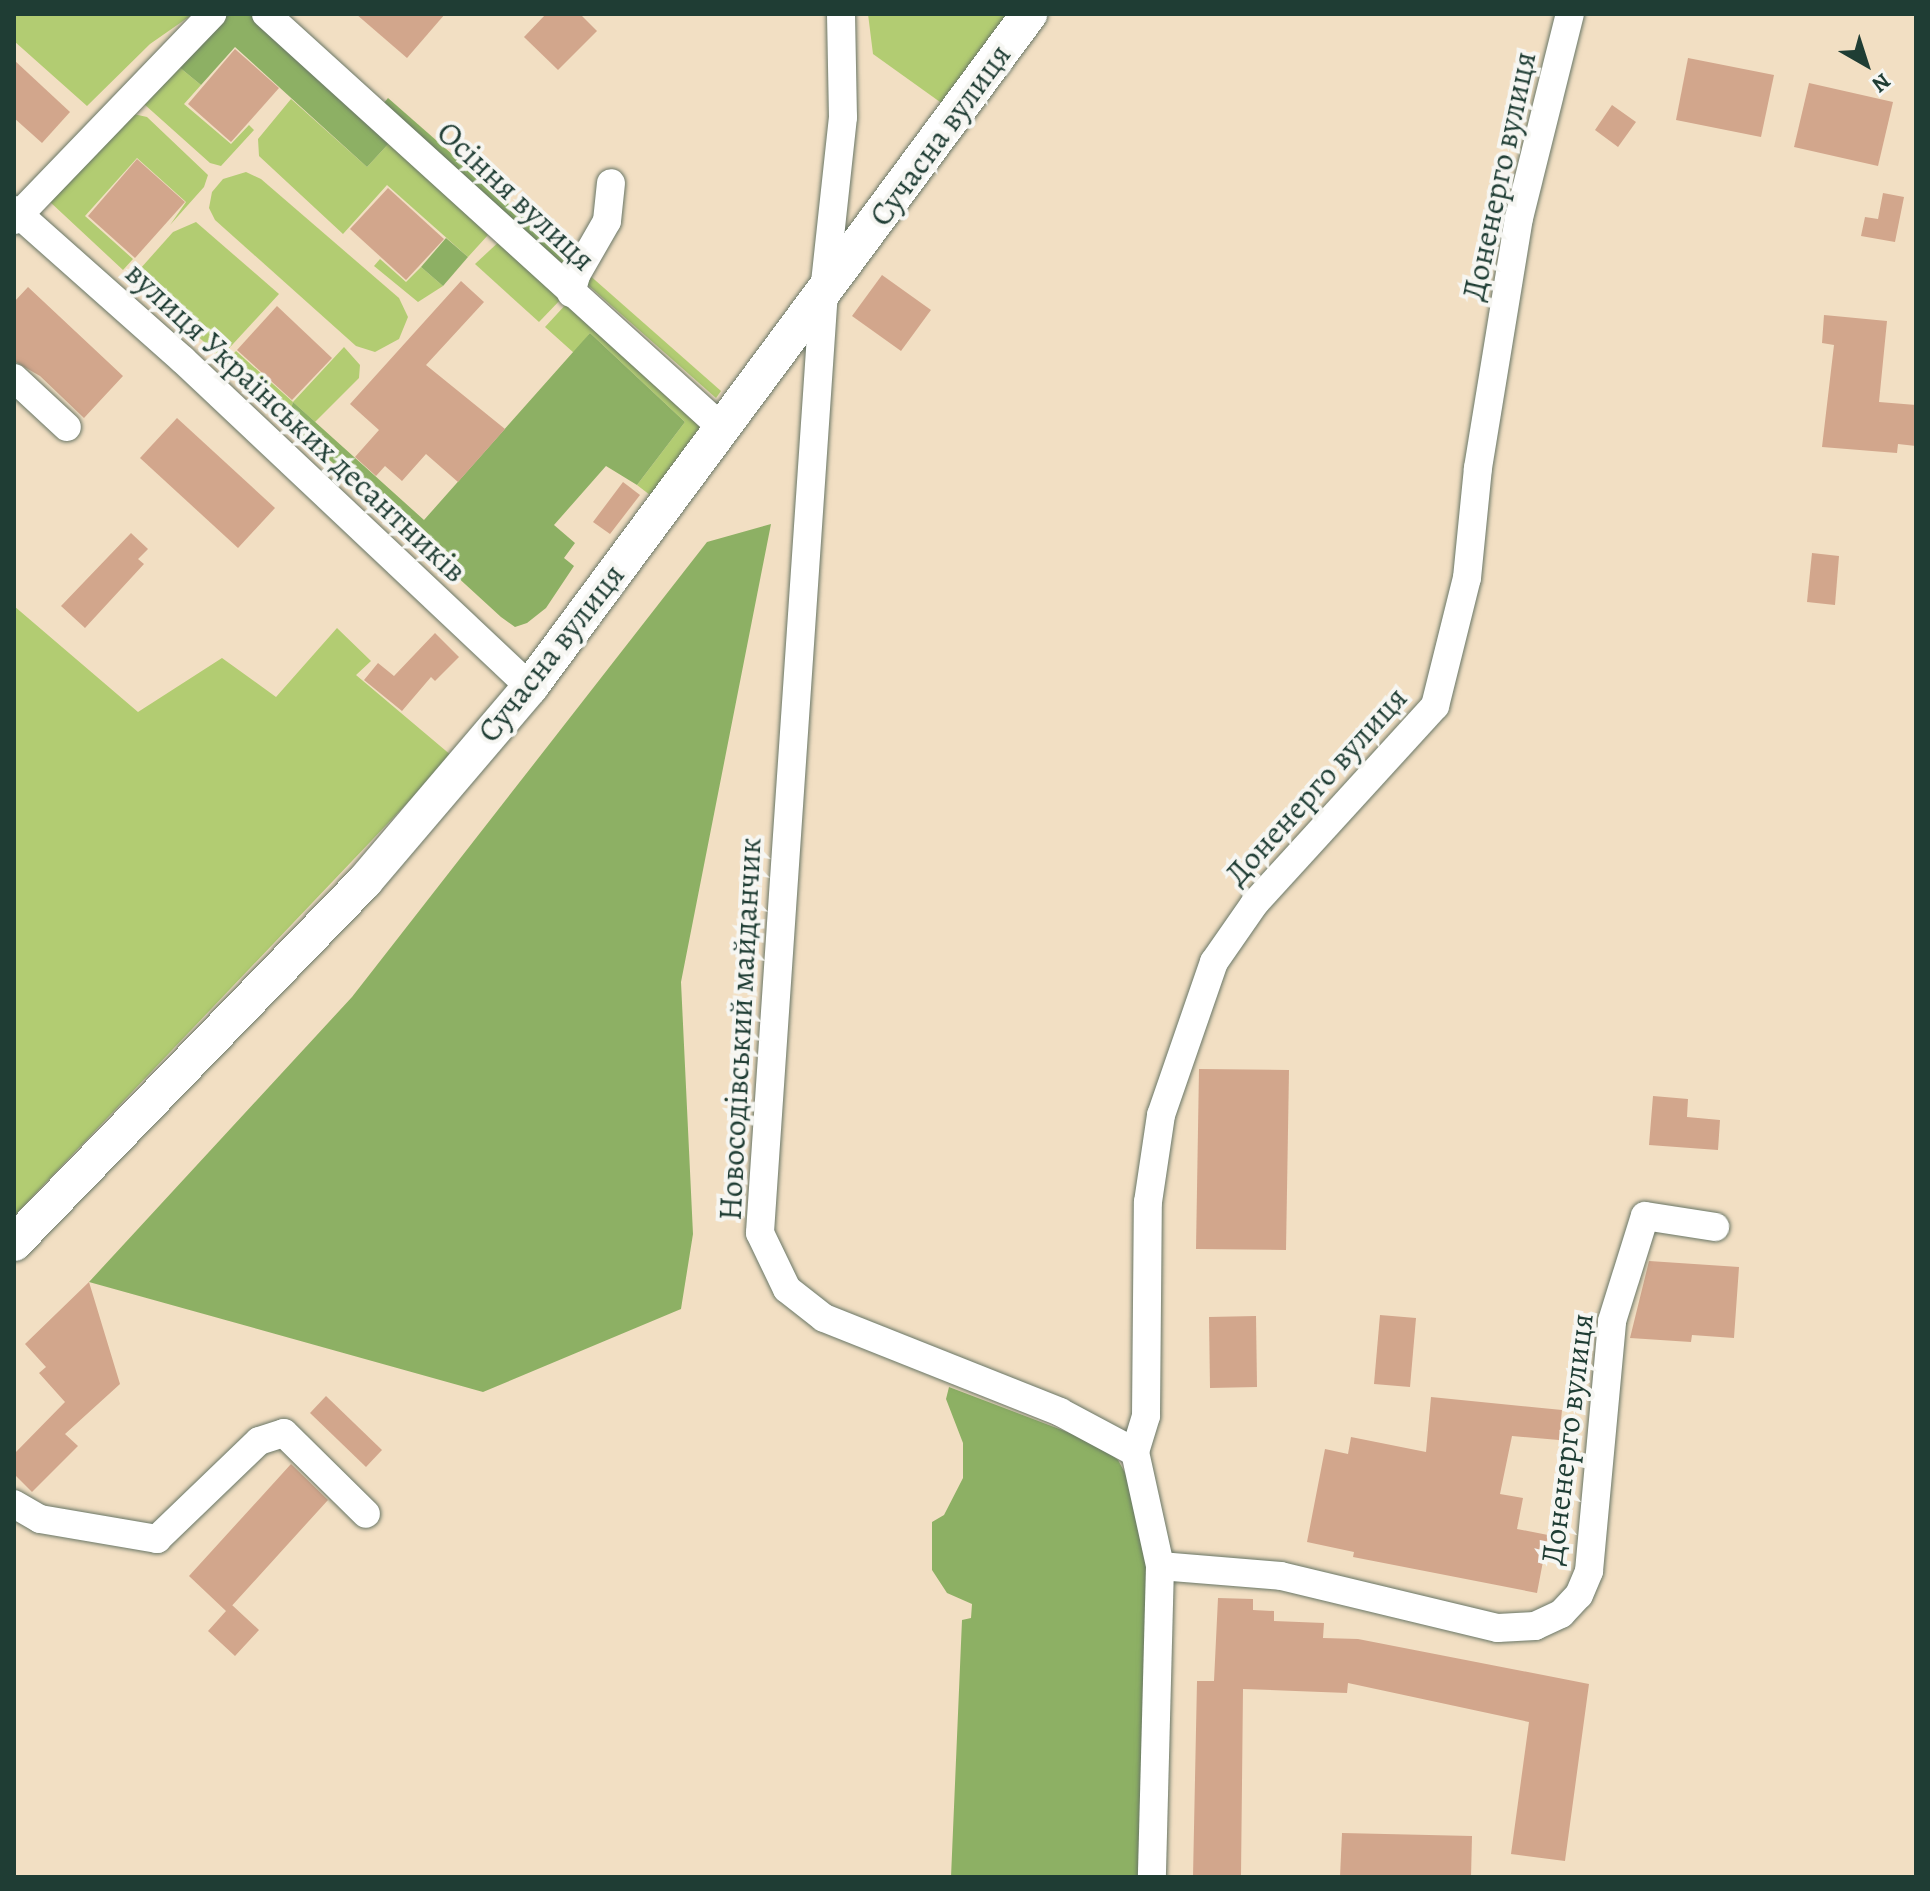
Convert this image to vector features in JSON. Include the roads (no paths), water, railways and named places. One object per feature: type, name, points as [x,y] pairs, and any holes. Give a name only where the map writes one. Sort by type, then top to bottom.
[{"type":"main road","name":"Сучасна вулиця","points":[[14,1243],[365,881],[530,687],[1029,14]]},
{"type":"street","points":[[16,215],[212,14]]},
{"type":"street","name":"Осіння вулиця","points":[[266,14],[721,427]]},
{"type":"street","name":"Новосодівський майданчик","points":[[841,14],[843,117],[824,291],[760,1233],[787,1289],[824,1318],[1060,1412],[1135,1452]]},
{"type":"street","name":"Доненерго вулиця","points":[[1135,1452],[1146,1416],[1148,1202],[1161,1115],[1214,962],[1255,903],[1435,706],[1464,594],[1478,468],[1519,218],[1570,14]]},
{"type":"street","points":[[571,293],[576,275],[607,221],[611,183]]},
{"type":"street","name":"вулиця Українських десантників","points":[[16,215],[193,369],[530,687]]},
{"type":"street","points":[[14,378],[67,427]]},
{"type":"street","name":"Доненерго вулиця","points":[[1160,1566],[1281,1576],[1498,1628],[1535,1626],[1561,1614],[1579,1595],[1589,1571],[1612,1321],[1645,1216],[1715,1227]]},
{"type":"street","points":[[14,1504],[40,1519],[157,1539],[259,1441],[284,1433],[366,1514]]},
{"type":"street","points":[[1135,1452],[1160,1566],[1152,1877]]}]
